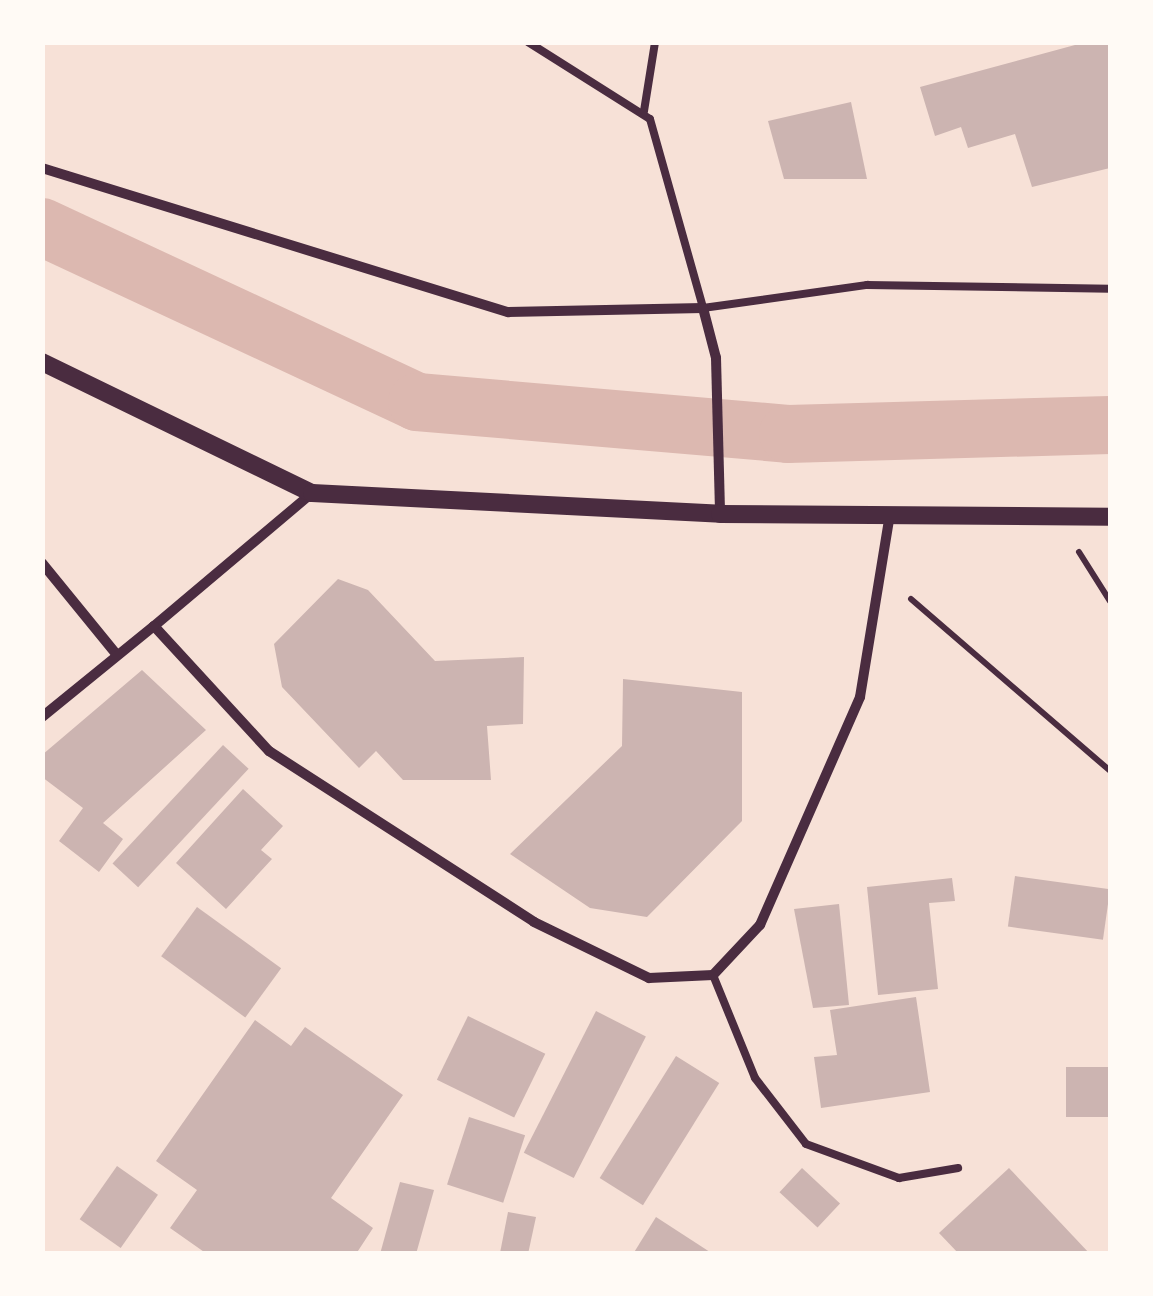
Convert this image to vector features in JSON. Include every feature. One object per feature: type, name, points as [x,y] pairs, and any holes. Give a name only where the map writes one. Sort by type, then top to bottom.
[{"type":"street","points":[[42,168],[508,312],[703,308],[716,358],[720,514]]},
{"type":"street","points":[[42,362],[312,493],[720,514],[890,512],[1110,517]]},
{"type":"street","points":[[42,717],[312,493]]},
{"type":"street","points":[[154,626],[270,751],[534,922],[649,978],[713,974],[760,925],[860,697],[890,512]]},
{"type":"street","points":[[42,562],[117,655]]},
{"type":"lane","points":[[528,42],[644,111]]},
{"type":"lane","points":[[654,42],[644,111],[703,308],[867,285],[1110,289]]},
{"type":"lane","points":[[713,974],[755,1078],[806,1144],[900,1178],[958,1168]]},
{"type":"path","points":[[1055,516],[1110,601]]},
{"type":"path","points":[[880,570],[1110,771]]},
{"type":"building","points":[[1086,42],[1110,42],[1110,168],[1032,187],[1015,134],[968,148],[961,127],[935,136],[920,87]]},
{"type":"building","points":[[851,102],[867,179],[784,179],[768,121]]},
{"type":"building","points":[[338,579],[368,590],[435,661],[524,657],[523,724],[487,726],[491,780],[403,780],[376,751],[359,768],[282,687],[274,644]]},
{"type":"building","points":[[142,670],[206,730],[103,823],[123,839],[99,872],[59,841],[83,808],[42,777],[42,755]]},
{"type":"building","points":[[623,679],[742,692],[742,821],[647,917],[590,908],[510,854],[622,746]]},
{"type":"building","points":[[223,745],[249,769],[138,887],[113,863]]},
{"type":"building","points":[[243,789],[283,826],[261,850],[272,859],[226,909],[176,863]]},
{"type":"building","points":[[1015,876],[1110,889],[1103,940],[1008,927]]},
{"type":"building","points":[[952,878],[955,901],[929,903],[938,989],[878,995],[867,887]]},
{"type":"building","points":[[839,904],[849,1005],[813,1008],[794,909]]},
{"type":"building","points":[[197,907],[281,968],[245,1017],[161,956]]},
{"type":"building","points":[[916,997],[930,1092],[821,1108],[814,1057],[837,1055],[830,1010]]},
{"type":"building","points":[[596,1011],[646,1036],[574,1178],[524,1153]]},
{"type":"building","points":[[468,1016],[545,1054],[514,1118],[437,1080]]},
{"type":"building","points":[[255,1020],[291,1046],[305,1027],[403,1095],[331,1198],[373,1228],[356,1254],[207,1254],[170,1228],[197,1190],[156,1161]]},
{"type":"building","points":[[676,1056],[719,1083],[643,1205],[600,1178]]},
{"type":"building","points":[[1066,1067],[1110,1067],[1110,1117],[1066,1117]]},
{"type":"building","points":[[469,1117],[525,1135],[503,1203],[447,1185]]},
{"type":"building","points":[[117,1166],[158,1195],[121,1248],[80,1219]]},
{"type":"building","points":[[802,1168],[840,1203],[818,1228],[779,1192]]},
{"type":"building","points":[[1009,1168],[1090,1254],[959,1254],[939,1233]]},
{"type":"building","points":[[400,1182],[434,1190],[416,1254],[380,1254]]},
{"type":"building","points":[[508,1212],[536,1217],[528,1254],[500,1253]]},
{"type":"building","points":[[656,1217],[713,1254],[633,1254]]},
{"type":"waterway","points":[[42,227],[417,402],[788,434],[1110,425]]}]
